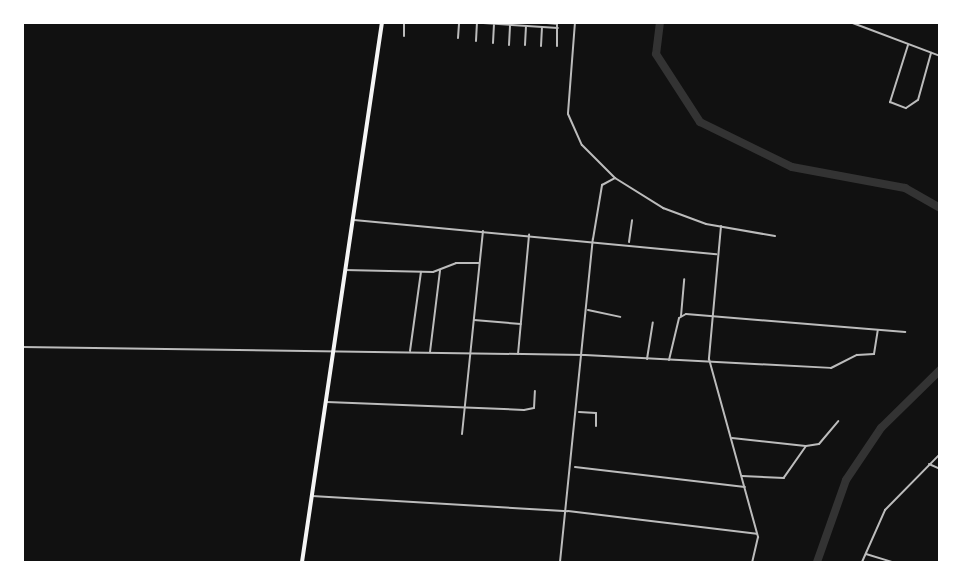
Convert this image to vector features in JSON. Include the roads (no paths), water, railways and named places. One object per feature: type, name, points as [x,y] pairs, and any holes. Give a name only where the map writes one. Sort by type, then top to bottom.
[{"type":"main road","points":[[302,562],[382,22]]},
{"type":"street","points":[[404,22],[404,36]]},
{"type":"street","points":[[458,38],[459,22]]},
{"type":"street","points":[[468,22],[526,26],[557,25],[557,46]]},
{"type":"street","points":[[535,22],[542,24]]},
{"type":"street","points":[[575,22],[570,125],[615,178],[663,208],[721,226],[775,236]]},
{"type":"street","points":[[850,22],[939,56]]},
{"type":"street","points":[[476,41],[477,23]]},
{"type":"street","points":[[493,43],[494,24]]},
{"type":"street","points":[[541,46],[542,24]]},
{"type":"street","points":[[509,45],[510,25]]},
{"type":"street","points":[[525,45],[526,26]]},
{"type":"street","points":[[908,45],[890,102],[906,108],[918,100],[931,53]]},
{"type":"street","points":[[560,562],[585,356],[593,239],[602,185],[615,178]]},
{"type":"street","points":[[352,220],[593,239],[716,254]]},
{"type":"street","points":[[629,243],[632,220]]},
{"type":"street","points":[[721,226],[710,317],[709,359],[757,534],[752,562]]},
{"type":"street","points":[[462,434],[483,230]]},
{"type":"street","points":[[518,354],[529,234]]},
{"type":"street","points":[[345,270],[421,272],[440,271],[456,262],[479,263]]},
{"type":"street","points":[[430,352],[440,271]]},
{"type":"street","points":[[410,351],[421,272]]},
{"type":"street","points":[[669,360],[681,316],[684,279]]},
{"type":"street","points":[[588,310],[620,317]]},
{"type":"street","points":[[681,316],[904,332]]},
{"type":"street","points":[[474,320],[521,324]]},
{"type":"street","points":[[647,359],[653,322]]},
{"type":"street","points":[[22,346],[333,352],[410,351],[669,360],[709,359],[831,369],[857,355],[874,354],[878,330]]},
{"type":"street","points":[[324,402],[533,409],[535,392]]},
{"type":"street","points":[[579,412],[596,413],[596,426]]},
{"type":"street","points":[[732,438],[806,446],[819,444],[838,421]]},
{"type":"street","points":[[742,476],[784,478],[806,446]]},
{"type":"street","points":[[862,562],[885,510],[939,454]]},
{"type":"street","points":[[929,464],[939,469]]},
{"type":"street","points":[[573,467],[745,488]]},
{"type":"street","points":[[312,496],[568,511],[757,534]]},
{"type":"street","points":[[865,553],[892,562]]},
{"type":"waterway","points":[[660,22],[656,54],[700,122],[792,167],[905,188],[940,208]]},
{"type":"waterway","points":[[817,562],[846,480],[881,428],[940,370]]}]
